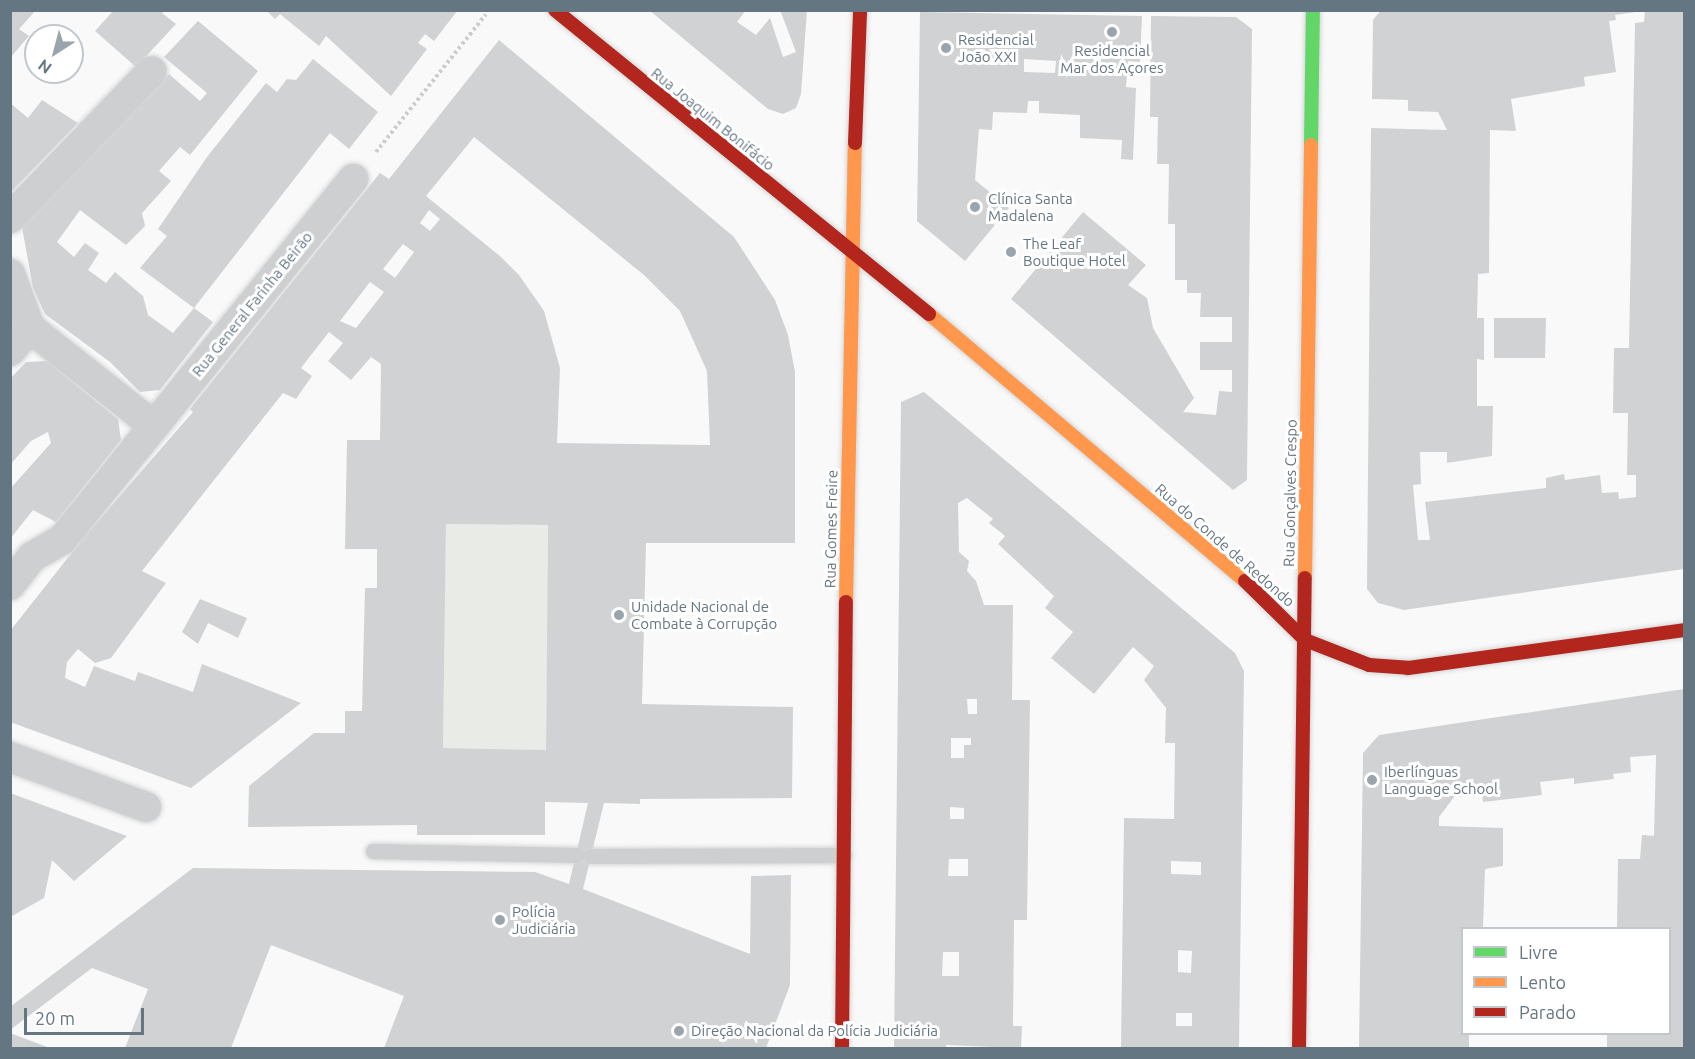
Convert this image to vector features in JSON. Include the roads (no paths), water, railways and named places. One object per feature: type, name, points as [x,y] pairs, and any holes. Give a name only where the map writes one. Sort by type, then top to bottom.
[{"type":"street","name":"Rua Joaquim Bonifácio","points":[[555,10],[850,253]]},
{"type":"street","name":"Rua Gomes Freire","points":[[842,1048],[850,253],[860,10]]},
{"type":"street","name":"Rua Gonçalves Crespo","points":[[1299,1048],[1313,10]]},
{"type":"street","points":[[10,218],[152,71]]},
{"type":"street","name":"Rua General Farinha Beirão","points":[[10,585],[32,557],[63,540],[353,179]]},
{"type":"street","name":"Rua do Conde de Redondo","points":[[850,253],[919,306],[1263,596],[1305,640],[1369,665],[1408,668],[1684,630]]},
{"type":"street","points":[[10,274],[30,328],[154,426]]},
{"type":"street","points":[[10,351],[30,328]]},
{"type":"street","points":[[10,758],[146,807]]},
{"type":"lane","points":[[373,851],[584,855],[844,855]]},
{"type":"place","name":"Residencial Mar dos Açores","points":[[1112,32]]},
{"type":"place","name":"Residencial João XXI","points":[[946,48]]},
{"type":"place","name":"Clínica Santa Madalena","points":[[975,207]]},
{"type":"place","name":"The Leaf Boutique Hotel","points":[[1011,252]]},
{"type":"place","name":"Unidade Nacional de Combate à Corrupção","points":[[619,615]]},
{"type":"place","name":"Iberlínguas Language School","points":[[1372,780]]},
{"type":"place","name":"Polícia Judiciária","points":[[500,920]]},
{"type":"place","name":"Direção Nacional da Polícia Judiciária","points":[[679,1031]]}]
